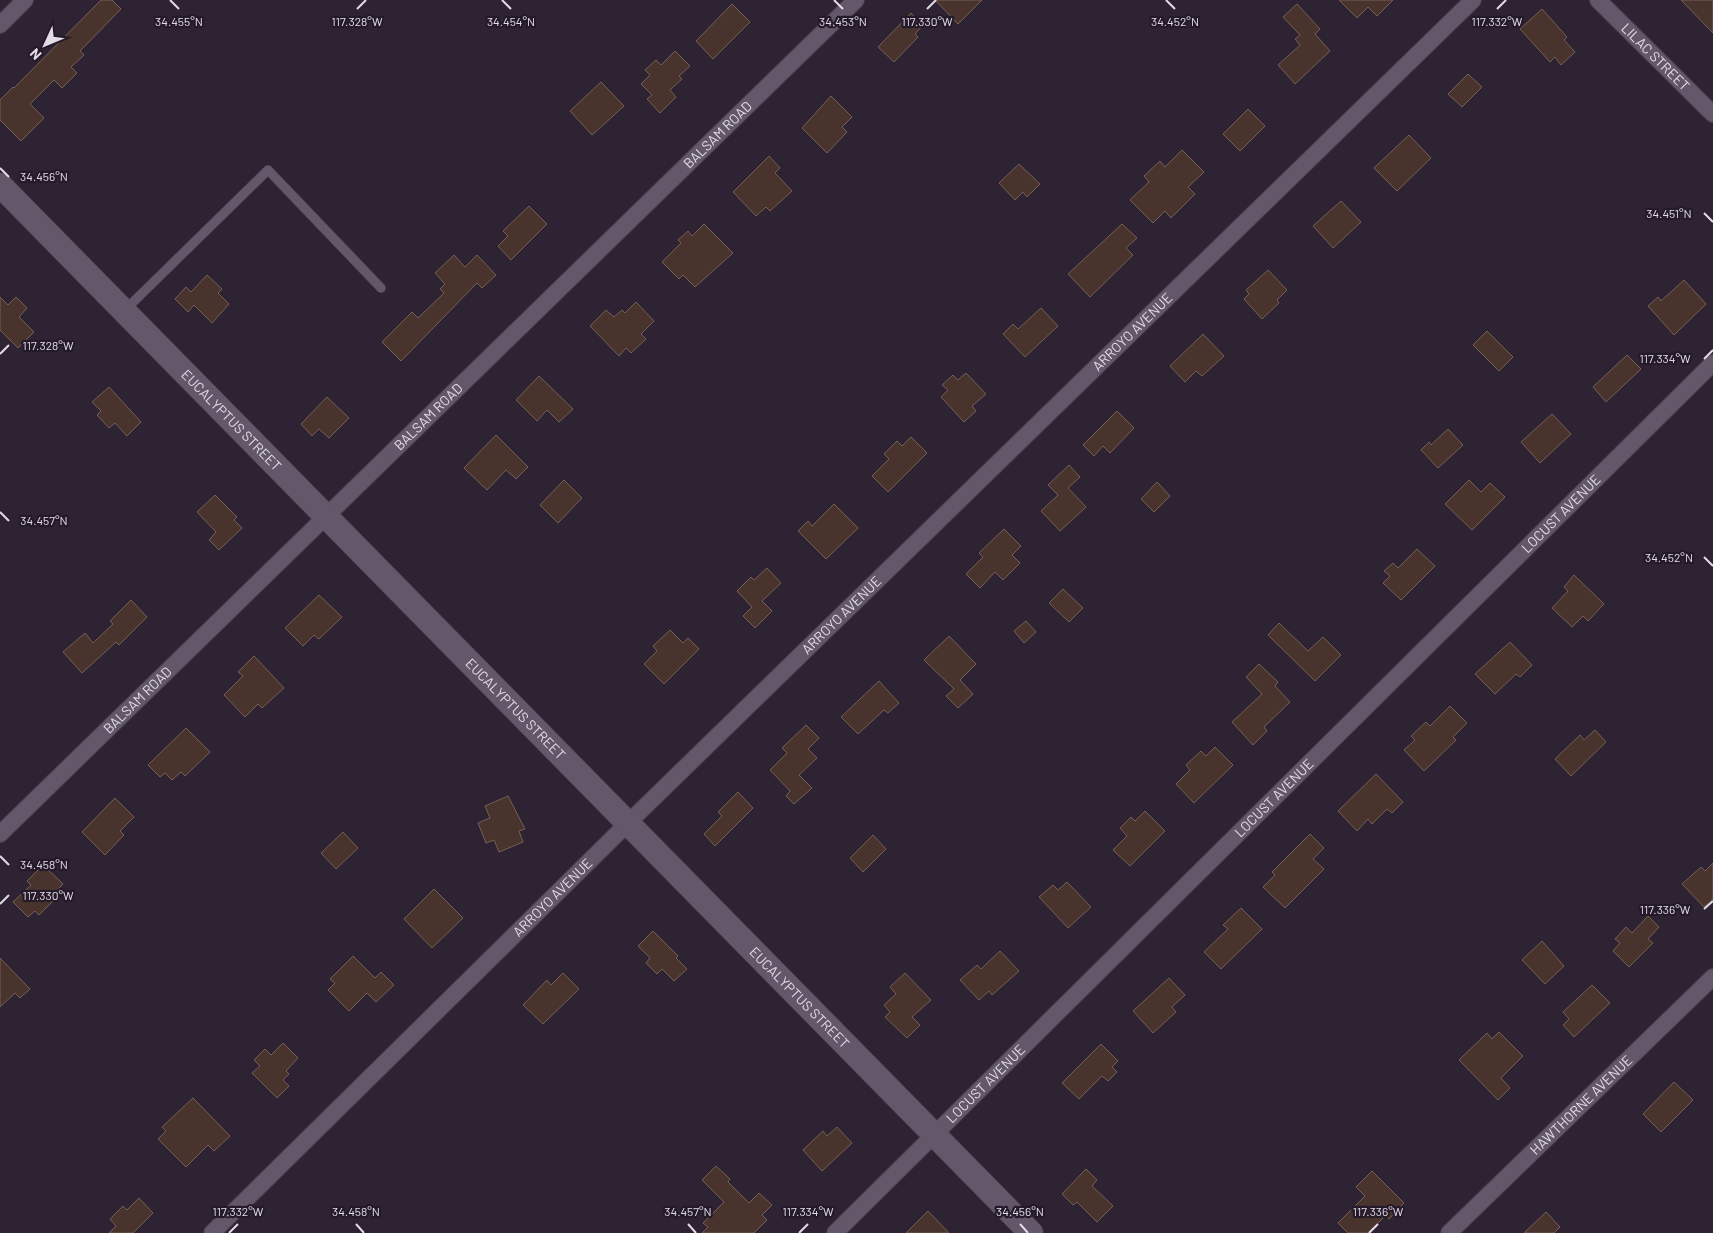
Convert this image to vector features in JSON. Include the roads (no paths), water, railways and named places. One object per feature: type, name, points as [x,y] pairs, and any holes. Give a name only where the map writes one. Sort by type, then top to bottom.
[{"type":"main road","name":"EUCALYPTUS STREET","points":[[0,185],[1031,1233]]},
{"type":"street","points":[[0,24],[25,0]]},
{"type":"street","name":"BALSAM ROAD","points":[[0,834],[856,0]]},
{"type":"street","name":"ARROYO AVENUE","points":[[212,1233],[628,824],[1473,0]]},
{"type":"street","name":"LILAC STREET","points":[[1598,0],[1713,114]]},
{"type":"street","name":"LOCUST AVENUE","points":[[835,1233],[1713,363]]},
{"type":"street","name":"HAWTHORNE AVENUE","points":[[1449,1233],[1713,977]]},
{"type":"lane","points":[[124,312],[268,170],[381,288]]}]
